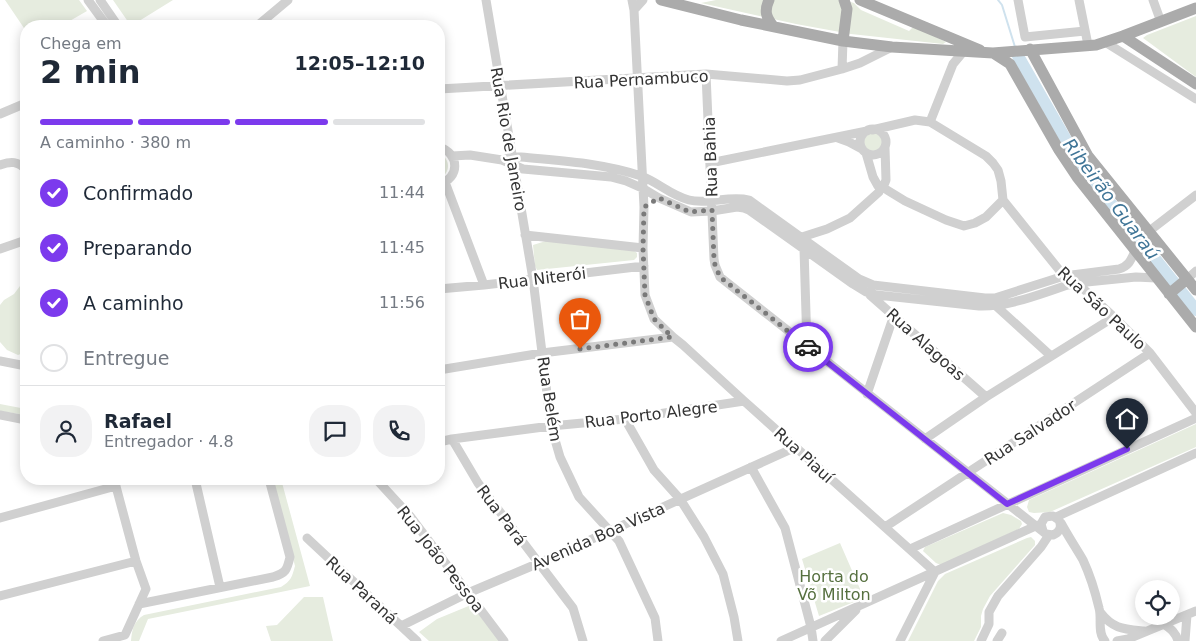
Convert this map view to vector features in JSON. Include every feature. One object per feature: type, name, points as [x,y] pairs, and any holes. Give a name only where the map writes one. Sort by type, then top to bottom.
[{"type":"main road","points":[[661,0],[741,20],[843,41],[892,47],[991,53],[1096,45],[1196,8]]},
{"type":"main road","points":[[769,0],[766,14],[773,26]]},
{"type":"main road","points":[[843,41],[847,9],[844,0]]},
{"type":"main road","points":[[860,0],[962,43],[991,53],[1010,64]]},
{"type":"main road","points":[[821,37],[838,29],[844,22]]},
{"type":"main road","points":[[1123,36],[1196,84]]},
{"type":"main road","points":[[1018,51],[1008,58],[1010,64],[1076,177],[1138,242],[1181,283],[1196,327]]},
{"type":"main road","points":[[1018,51],[1088,156],[1138,242],[1156,278],[1181,283],[1196,290]]},
{"type":"street","points":[[88,0],[103,20]]},
{"type":"street","points":[[100,0],[114,20]]},
{"type":"street","points":[[264,20],[288,0]]},
{"type":"street","name":"Rua Rio de Janeiro","points":[[486,0],[533,279]]},
{"type":"street","name":"Rua Piauí","points":[[632,0],[639,78],[644,189],[643,248],[645,295],[654,319],[936,572]]},
{"type":"street","points":[[634,10],[643,0]]},
{"type":"street","points":[[1018,0],[1025,37],[1085,31]]},
{"type":"street","points":[[1079,0],[1088,45]]},
{"type":"street","points":[[1153,0],[1161,22]]},
{"type":"street","points":[[842,69],[843,41]]},
{"type":"street","points":[[1105,42],[1194,94]]},
{"type":"street","name":"Rua Pernambuco","points":[[445,89],[706,74],[786,81],[800,80],[860,63],[892,47]]},
{"type":"street","points":[[942,50],[953,64]]},
{"type":"street","points":[[710,163],[915,120],[930,122],[953,64],[963,52]]},
{"type":"street","name":"Rua Bahia","points":[[706,74],[714,259],[720,277],[925,440],[1045,531]]},
{"type":"street","points":[[0,114],[20,106]]},
{"type":"street","name":"Rua São Paulo","points":[[930,122],[986,156],[993,163],[998,170],[1003,200],[1064,276],[1077,283],[1150,353],[1196,413]]},
{"type":"street","points":[[835,137],[849,142],[871,155],[876,155],[881,152],[899,123]]},
{"type":"street","points":[[802,237],[850,218],[882,188],[886,180],[885,137],[877,130],[870,130],[863,134],[860,144],[873,177],[882,188],[905,201],[964,226],[975,224],[986,217],[1003,200]]},
{"type":"street","points":[[445,149],[452,156],[455,163],[451,178],[445,181]]},
{"type":"street","points":[[452,156],[513,161],[521,157],[609,167],[643,177],[674,195],[688,200],[700,202],[736,198],[749,200],[859,280],[873,286],[986,302],[996,306],[1051,356]]},
{"type":"street","points":[[0,165],[10,161],[20,164]]},
{"type":"street","points":[[513,161],[523,169],[611,177],[626,181],[690,212],[736,207],[744,208],[852,284],[866,292],[886,297],[986,302],[1005,300],[1077,283],[1136,277],[1156,278]]},
{"type":"street","points":[[445,190],[484,285]]},
{"type":"street","points":[[996,306],[1005,300],[1064,276],[1119,269],[1127,265],[1138,242],[1196,195]]},
{"type":"street","points":[[644,207],[659,198]]},
{"type":"street","points":[[525,235],[643,248]]},
{"type":"street","points":[[802,237],[807,346]]},
{"type":"street","points":[[0,249],[20,242]]},
{"type":"street","name":"Rua Niterói","points":[[445,288],[484,285],[644,266]]},
{"type":"street","name":"Rua Belém","points":[[533,279],[551,426],[560,458],[579,497],[619,541],[655,618],[658,641]]},
{"type":"street","points":[[867,394],[891,313],[886,297],[887,287]]},
{"type":"street","name":"Rua Alagoas","points":[[866,292],[986,397]]},
{"type":"street","points":[[925,440],[986,397],[1114,317]]},
{"type":"street","points":[[445,369],[542,353],[672,337]]},
{"type":"street","name":"Rua Salvador","points":[[885,527],[1150,353]]},
{"type":"street","points":[[0,361],[20,365]]},
{"type":"street","name":"Rua Porto Alegre","points":[[445,441],[551,426],[626,419],[744,401]]},
{"type":"street","points":[[0,415],[20,419]]},
{"type":"street","points":[[910,549],[1196,418]]},
{"type":"street","points":[[626,419],[654,470],[680,499],[704,537],[723,574],[738,641]]},
{"type":"street","name":"Rua Pará","points":[[452,439],[478,483],[573,608],[582,641]]},
{"type":"street","name":"Avenida Boa Vista","points":[[401,626],[468,593],[796,447]]},
{"type":"street","points":[[1059,520],[1196,453]]},
{"type":"street","points":[[751,467],[785,528],[813,641]]},
{"type":"street","points":[[0,518],[105,485]]},
{"type":"street","points":[[103,641],[125,635],[146,589],[136,561],[116,485]]},
{"type":"street","points":[[196,485],[220,587]]},
{"type":"street","points":[[139,604],[273,576],[281,574],[288,568],[290,558],[271,485]]},
{"type":"street","name":"Rua João Pessoa","points":[[382,485],[410,516],[504,641]]},
{"type":"street","points":[[981,641],[988,624],[989,612],[998,596],[1041,547],[1045,531],[1045,517],[1053,516],[1059,520],[1089,573],[1100,612],[1101,635],[1105,641]]},
{"type":"street","points":[[781,641],[1024,531],[1059,531],[1059,520]]},
{"type":"street","points":[[1045,531],[1072,542]]},
{"type":"street","name":"Rua Paraná","points":[[307,538],[417,641]]},
{"type":"street","points":[[0,596],[136,561]]},
{"type":"street","points":[[900,641],[936,572]]},
{"type":"street","points":[[911,583],[918,590],[922,599]]},
{"type":"street","points":[[825,641],[859,606]]},
{"type":"street","points":[[1180,617],[1196,611]]},
{"type":"street","points":[[1100,612],[1114,625],[1119,634],[1116,641]]},
{"type":"street","points":[[1185,641],[1186,615]]},
{"type":"street","points":[[1101,630],[1104,626],[1114,625],[1127,630],[1144,631]]},
{"type":"street","points":[[1116,641],[1128,639],[1161,625]]},
{"type":"street","points":[[1165,625],[1173,631],[1178,641]]},
{"type":"green space","points":[[5,0],[79,0],[87,11],[71,20],[20,20],[20,22]]},
{"type":"green space","points":[[113,0],[173,0],[141,20],[127,20]]},
{"type":"green space","points":[[716,0],[844,0],[854,3],[861,10],[909,31],[914,26],[946,42],[943,44],[851,34],[701,3]]},
{"type":"green space","points":[[1196,16],[1196,77],[1143,38]]},
{"type":"green space","points":[[869,133],[877,133],[882,138],[880,149],[869,151],[864,146],[864,138]]},
{"type":"green space","points":[[445,158],[448,166],[445,174]]},
{"type":"green space","points":[[546,241],[633,250],[637,253],[637,257],[634,260],[537,270],[533,245]]},
{"type":"green space","points":[[20,286],[20,354],[18,355],[7,350],[0,342],[0,305],[14,294]]},
{"type":"green space","points":[[0,404],[20,408],[20,414],[0,411]]},
{"type":"green space","points":[[1196,424],[1196,447],[1050,512],[1029,512],[1027,507],[1029,500]]},
{"type":"green space","points":[[275,485],[283,485],[310,586],[148,619],[139,641],[131,641],[134,626],[144,615],[281,587],[289,581],[295,566]]},
{"type":"green space","points":[[1003,513],[1021,521],[1022,524],[1019,529],[941,565],[923,551],[925,547]]},
{"type":"green space","points":[[1031,537],[1035,541],[1035,545],[990,596],[983,609],[981,627],[974,641],[908,641],[938,581],[945,574]]},
{"type":"green space","name":"Horta do Võ Milton","points":[[840,543],[864,598],[819,616],[802,559]]},
{"type":"green space","points":[[304,597],[323,597],[333,641],[271,641],[266,626],[277,625]]},
{"type":"green space","points":[[471,605],[500,641],[429,641],[419,632],[437,619]]},
{"type":"waterway","name":"Ribeirão Guaraú","points":[[998,0],[1002,5],[1015,47]]},
{"type":"waterway","name":"Ribeirão Guaraú","points":[[1018,56],[1081,166],[1196,310]]},
{"type":"way so far","points":[[580,349],[672,337],[654,319],[645,295],[644,207],[659,198],[690,212],[712,210],[714,259],[716,270],[720,277],[808,347]]},
{"type":"route","points":[[808,347],[1007,504],[1127,449]]}]
